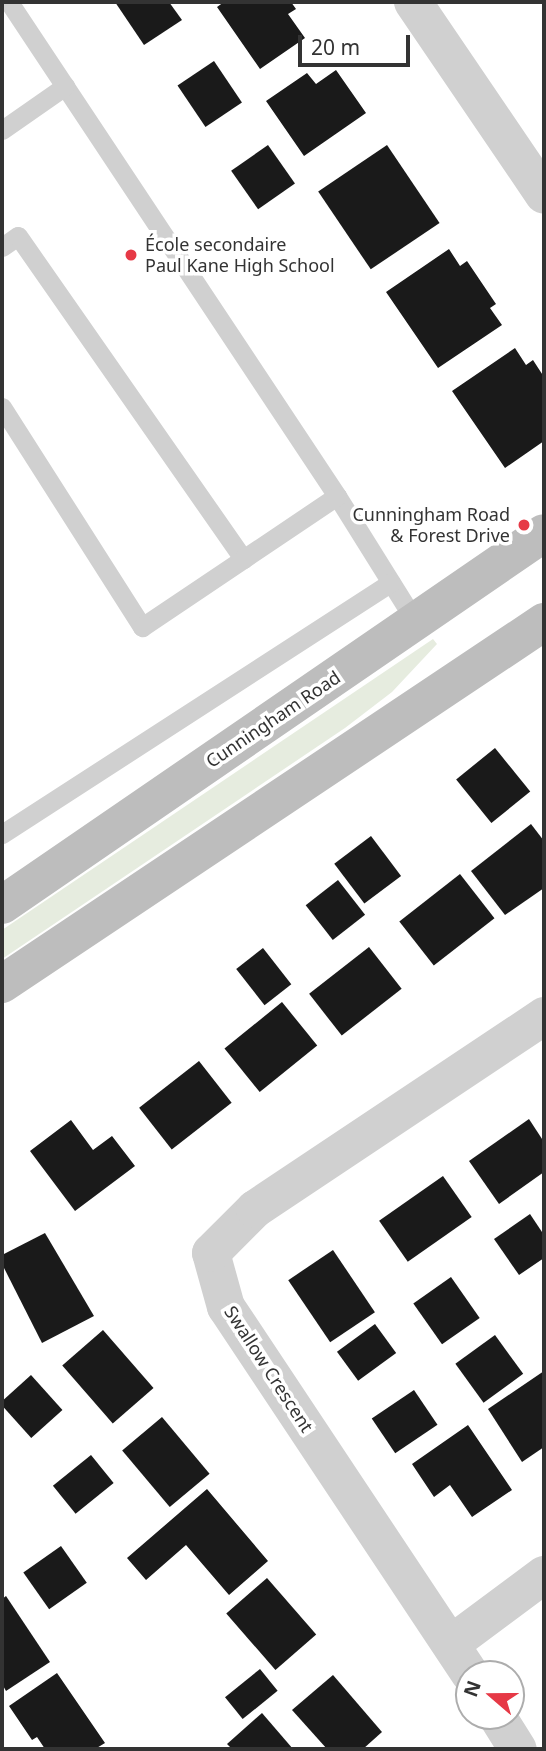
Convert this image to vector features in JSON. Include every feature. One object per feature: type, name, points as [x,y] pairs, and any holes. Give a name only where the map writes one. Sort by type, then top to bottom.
[{"type":"main road","name":"Cunningham Road","points":[[2,905],[544,533]]},
{"type":"main road","points":[[2,984],[544,622]]},
{"type":"street","points":[[414,2],[544,195]]},
{"type":"street","name":"Swallow Crescent","points":[[544,1016],[255,1209],[211,1254],[226,1307],[461,1659],[544,1575]]},
{"type":"street","points":[[506,1730],[519,1749]]},
{"type":"lane","points":[[9,2],[337,496],[415,621]]},
{"type":"lane","points":[[2,130],[65,86]]},
{"type":"lane","points":[[2,247],[18,236],[243,559]]},
{"type":"lane","points":[[2,407],[142,626],[337,496]]},
{"type":"lane","points":[[2,834],[391,582]]},
{"type":"shaded area","points":[[433,639],[437,644],[392,692],[345,728],[2,959],[2,930]]},
{"type":"building","points":[[115,2],[169,2],[182,20],[144,45]]},
{"type":"building","points":[[224,2],[291,2],[296,9],[288,14],[305,38],[260,69],[217,7]]},
{"type":"building","points":[[214,61],[242,102],[205,127],[178,86]]},
{"type":"building","points":[[336,70],[366,113],[304,156],[266,101],[307,73],[316,84]]},
{"type":"building","points":[[268,145],[295,184],[258,209],[231,171]]},
{"type":"building","points":[[387,145],[440,223],[371,269],[318,191]]},
{"type":"building","points":[[449,249],[460,266],[467,261],[496,304],[490,308],[502,325],[438,368],[386,292]]},
{"type":"building","points":[[515,348],[526,365],[533,360],[544,377],[544,441],[505,468],[452,391]]},
{"type":"building","points":[[495,748],[530,792],[491,823],[456,779]]},
{"type":"building","points":[[531,824],[544,841],[544,888],[505,915],[471,871]]},
{"type":"building","points":[[371,836],[401,876],[364,904],[334,864]]},
{"type":"building","points":[[460,874],[494,918],[434,966],[399,921]]},
{"type":"building","points":[[338,880],[365,915],[333,940],[306,905]]},
{"type":"building","points":[[369,947],[402,989],[342,1036],[309,994]]},
{"type":"building","points":[[263,948],[291,984],[265,1005],[236,969]]},
{"type":"building","points":[[282,1002],[317,1046],[260,1092],[224,1049]]},
{"type":"building","points":[[199,1061],[232,1103],[172,1150],[139,1108]]},
{"type":"building","points":[[529,1119],[544,1142],[544,1172],[499,1204],[469,1161]]},
{"type":"building","points":[[71,1120],[93,1150],[112,1136],[135,1166],[75,1211],[30,1151]]},
{"type":"building","points":[[443,1176],[472,1217],[408,1262],[379,1221]]},
{"type":"building","points":[[530,1214],[544,1235],[544,1258],[519,1275],[494,1239]]},
{"type":"building","points":[[45,1233],[94,1316],[42,1343],[2,1264],[2,1255]]},
{"type":"building","points":[[333,1250],[375,1312],[330,1342],[288,1280]]},
{"type":"building","points":[[451,1277],[480,1318],[442,1344],[413,1303]]},
{"type":"building","points":[[375,1324],[396,1353],[358,1381],[337,1352]]},
{"type":"building","points":[[103,1330],[154,1388],[113,1424],[62,1365]]},
{"type":"building","points":[[495,1335],[523,1374],[484,1403],[455,1364]]},
{"type":"building","points":[[544,1371],[544,1447],[522,1462],[488,1409]]},
{"type":"building","points":[[31,1375],[62,1410],[31,1438],[2,1406],[2,1401]]},
{"type":"building","points":[[414,1390],[437,1425],[395,1453],[372,1419]]},
{"type":"building","points":[[162,1417],[210,1474],[170,1507],[122,1450]]},
{"type":"building","points":[[468,1425],[512,1490],[472,1517],[450,1485],[434,1497],[412,1464]]},
{"type":"building","points":[[91,1455],[114,1483],[76,1514],[53,1486]]},
{"type":"building","points":[[207,1489],[268,1561],[229,1595],[186,1545],[146,1580],[127,1558]]},
{"type":"building","points":[[61,1546],[87,1583],[49,1609],[23,1572]]},
{"type":"building","points":[[267,1578],[316,1635],[275,1670],[226,1613]]},
{"type":"building","points":[[6,1596],[50,1662],[6,1691],[2,1684],[2,1599]]},
{"type":"building","points":[[260,1669],[278,1691],[243,1719],[225,1697]]},
{"type":"building","points":[[57,1673],[105,1743],[95,1749],[45,1749],[37,1737],[32,1740],[9,1706]]},
{"type":"building","points":[[333,1675],[382,1732],[363,1749],[327,1749],[292,1710]]},
{"type":"building","points":[[262,1713],[293,1749],[232,1749],[227,1744]]},
{"type":"place","name":"École secondaire Paul Kane High School","points":[[131,255]]},
{"type":"place","name":"Cunningham Road & Forest Drive","points":[[524,525]]}]
